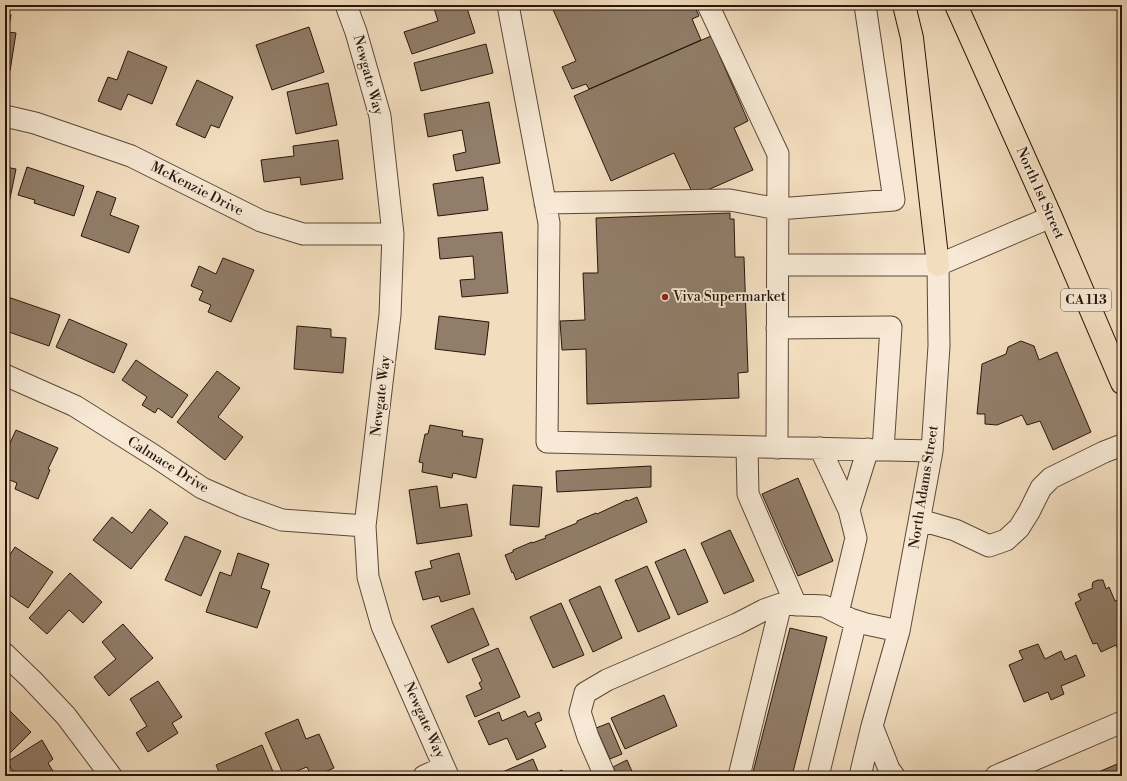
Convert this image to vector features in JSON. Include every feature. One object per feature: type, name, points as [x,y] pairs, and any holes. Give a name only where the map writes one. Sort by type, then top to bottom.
[{"type":"main road","points":[[904,5],[912,38],[938,265]]},
{"type":"main road","name":"North 1st Street","points":[[956,5],[1051,217],[1122,383]]},
{"type":"street","name":"Newgate Way","points":[[346,5],[356,32],[380,116],[393,234],[390,314],[366,526],[368,577],[382,626],[446,772]]},
{"type":"street","points":[[508,5],[549,222],[547,442],[932,451]]},
{"type":"street","points":[[708,5],[778,154],[777,448]]},
{"type":"street","points":[[545,203],[730,200],[778,209],[894,200],[865,5]]},
{"type":"street","name":"McKenzie Drive","points":[[5,116],[35,123],[131,156],[261,221],[303,234],[393,234]]},
{"type":"street","points":[[778,265],[938,265],[1051,217]]},
{"type":"street","name":"North Adams Street","points":[[860,776],[872,726],[899,631],[932,451],[939,346],[938,265]]},
{"type":"street","points":[[777,328],[891,327],[876,450],[849,510]]},
{"type":"street","name":"Calmace Drive","points":[[5,375],[75,406],[202,488],[243,506],[282,520],[366,526]]},
{"type":"street","points":[[920,520],[955,530],[989,546],[1006,540],[1019,528],[1042,488],[1051,478],[1122,444]]},
{"type":"street","points":[[740,776],[789,605],[748,494],[747,447]]},
{"type":"street","points":[[818,776],[847,617],[856,538],[849,510],[820,448]]},
{"type":"street","points":[[604,776],[588,737],[580,712],[585,693],[607,680],[737,624],[764,610],[789,605],[824,606],[847,617],[899,631]]},
{"type":"street","points":[[5,654],[66,716],[111,776]]},
{"type":"street","points":[[996,776],[1122,722]]},
{"type":"street","points":[[872,726],[889,769],[894,776]]},
{"type":"street","points":[[424,776],[446,772]]},
{"type":"building","points":[[433,5],[466,5],[475,33],[412,54],[404,32],[438,21]]},
{"type":"building","points":[[551,5],[694,5],[699,16],[692,19],[701,40],[589,89],[586,84],[572,89],[562,67],[576,61]]},
{"type":"building","points":[[5,14],[11,15],[8,32],[16,33],[10,71],[5,71]]},
{"type":"building","points":[[309,27],[324,72],[272,90],[256,45]]},
{"type":"building","points":[[711,36],[748,121],[734,128],[753,170],[694,196],[674,153],[611,181],[574,96]]},
{"type":"building","points":[[486,44],[493,73],[421,91],[414,63]]},
{"type":"building","points":[[128,51],[167,67],[152,104],[128,94],[121,110],[98,101],[108,77],[117,80]]},
{"type":"building","points":[[197,80],[233,97],[219,128],[211,125],[205,138],[176,125]]},
{"type":"building","points":[[328,83],[337,125],[296,134],[287,92]]},
{"type":"building","points":[[489,102],[500,163],[456,171],[453,155],[466,152],[462,130],[428,137],[424,114]]},
{"type":"building","points":[[338,140],[343,179],[301,185],[300,177],[264,182],[261,160],[294,156],[293,146]]},
{"type":"building","points":[[5,167],[16,169],[9,203],[5,202]]},
{"type":"building","points":[[27,167],[84,186],[74,216],[34,203],[35,200],[18,195]]},
{"type":"building","points":[[483,177],[488,210],[438,216],[433,184]]},
{"type":"building","points":[[97,191],[116,198],[110,215],[139,226],[129,253],[81,236]]},
{"type":"building","name":"Viva Supermarket","points":[[730,213],[730,219],[734,219],[735,257],[744,257],[748,372],[738,373],[739,398],[587,404],[586,349],[562,350],[560,321],[585,320],[583,273],[598,273],[596,218]]},
{"type":"building","points":[[502,232],[508,293],[462,297],[460,280],[475,279],[473,256],[440,259],[438,238]]},
{"type":"building","points":[[223,258],[254,270],[231,322],[208,312],[211,305],[199,300],[203,291],[191,286],[199,266],[216,274]]},
{"type":"building","points":[[5,296],[60,315],[49,346],[6,331],[9,323],[5,322]]},
{"type":"building","points":[[439,316],[489,322],[485,355],[435,349]]},
{"type":"building","points":[[69,319],[127,344],[114,373],[56,347]]},
{"type":"building","points":[[297,326],[331,329],[331,337],[346,338],[343,373],[294,369]]},
{"type":"building","points":[[1021,341],[1034,346],[1039,360],[1057,352],[1091,432],[1053,450],[1040,421],[1027,425],[1022,415],[997,425],[985,424],[985,414],[977,414],[982,364],[1006,354],[1008,347]]},
{"type":"building","points":[[136,360],[188,395],[172,418],[158,408],[155,413],[142,405],[147,397],[122,380]]},
{"type":"building","points":[[217,371],[240,388],[218,417],[243,437],[225,460],[177,422]]},
{"type":"building","points":[[430,425],[463,431],[462,436],[483,439],[476,478],[453,473],[452,478],[422,472],[423,463],[419,462],[425,434],[428,434]]},
{"type":"building","points":[[16,430],[58,448],[48,469],[50,470],[38,499],[15,489],[17,483],[5,478],[5,454]]},
{"type":"building","points":[[651,466],[651,487],[557,492],[556,471]]},
{"type":"building","points":[[798,478],[833,561],[798,576],[762,494]]},
{"type":"building","points":[[513,485],[542,487],[539,527],[510,525]]},
{"type":"building","points":[[437,486],[440,508],[467,504],[472,536],[417,544],[409,490]]},
{"type":"building","points":[[637,497],[647,522],[516,580],[505,555],[532,542],[546,538],[545,536],[577,523],[577,521]]},
{"type":"building","points":[[150,509],[168,523],[131,569],[93,540],[112,517],[132,533]]},
{"type":"building","points":[[730,530],[754,581],[724,594],[701,543]]},
{"type":"building","points":[[185,536],[221,551],[201,596],[165,580]]},
{"type":"building","points":[[15,547],[53,572],[28,608],[5,592],[5,562]]},
{"type":"building","points":[[685,549],[708,602],[678,615],[655,562]]},
{"type":"building","points":[[238,553],[269,564],[261,588],[270,591],[257,628],[206,612],[220,572],[231,576]]},
{"type":"building","points":[[459,553],[470,594],[441,602],[439,596],[423,600],[415,572],[432,568],[430,561]]},
{"type":"building","points":[[647,566],[670,618],[638,632],[615,580]]},
{"type":"building","points":[[70,573],[102,602],[83,623],[69,610],[47,634],[29,618]]},
{"type":"building","points":[[1103,580],[1106,589],[1109,587],[1115,601],[1122,599],[1122,655],[1120,655],[1116,645],[1101,652],[1097,643],[1093,644],[1075,603],[1081,600],[1078,594],[1093,588],[1093,582]]},
{"type":"building","points":[[600,586],[622,638],[593,652],[569,600]]},
{"type":"building","points":[[561,603],[584,655],[553,668],[530,617]]},
{"type":"building","points":[[473,608],[489,645],[448,663],[431,626]]},
{"type":"building","points":[[123,624],[153,658],[109,696],[94,677],[116,659],[102,642]]},
{"type":"building","points":[[790,628],[827,637],[792,776],[752,776]]},
{"type":"building","points":[[1038,644],[1045,659],[1061,651],[1065,660],[1076,655],[1085,676],[1061,686],[1064,694],[1051,700],[1048,692],[1024,702],[1009,665],[1023,659],[1019,651]]},
{"type":"building","points":[[498,648],[520,697],[475,717],[466,696],[482,689],[479,683],[482,681],[472,659]]},
{"type":"building","points":[[158,681],[182,717],[172,723],[178,733],[148,752],[136,733],[147,726],[130,699]]},
{"type":"building","points":[[664,695],[677,726],[625,749],[611,718]]},
{"type":"building","points":[[5,706],[31,732],[5,758]]},
{"type":"building","points":[[525,711],[528,717],[539,712],[542,720],[535,723],[546,747],[517,760],[507,738],[489,745],[478,721],[499,712],[502,721]]},
{"type":"building","points":[[298,719],[306,739],[319,734],[334,768],[316,776],[311,776],[307,767],[284,776],[265,733]]},
{"type":"building","points":[[609,723],[622,754],[610,759],[596,728]]},
{"type":"building","points":[[42,740],[53,759],[48,763],[56,776],[16,776],[7,762]]},
{"type":"building","points":[[262,745],[274,774],[272,775],[273,776],[221,776],[216,765]]},
{"type":"building","points":[[533,759],[540,776],[502,776],[500,773]]},
{"type":"building","points":[[627,760],[634,776],[618,776],[613,767]]},
{"type":"building","points":[[1122,762],[1122,776],[1089,776]]},
{"type":"building","points":[[562,770],[565,776],[548,776]]},
{"type":"place","name":"Viva Supermarket","points":[[665,297]]}]
